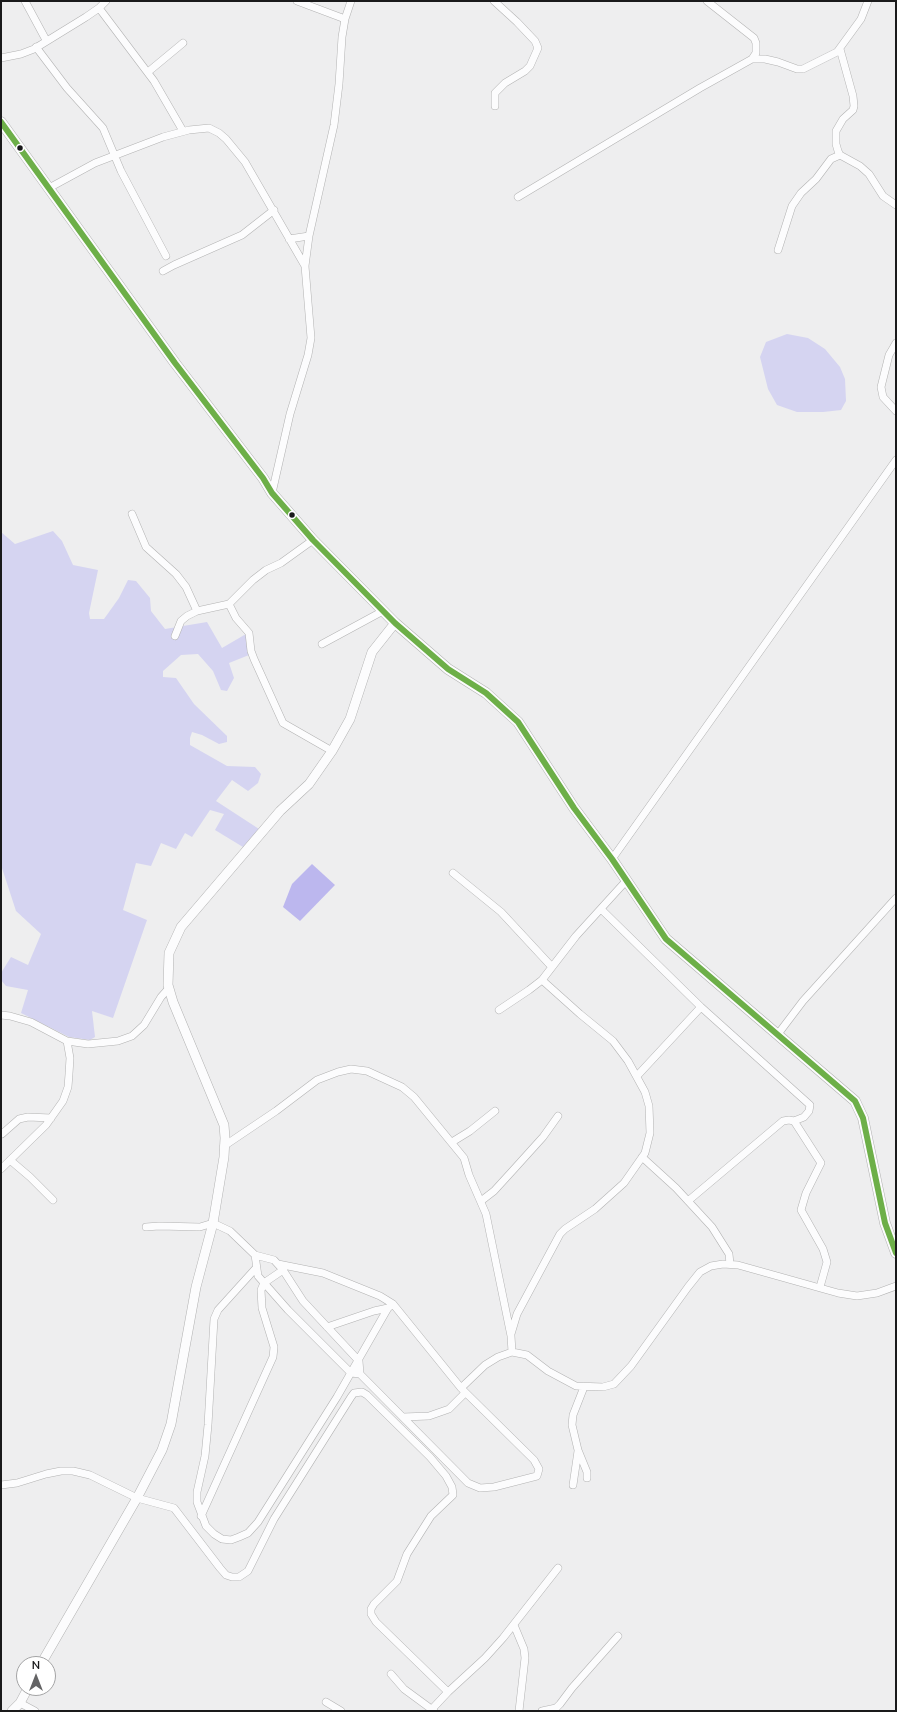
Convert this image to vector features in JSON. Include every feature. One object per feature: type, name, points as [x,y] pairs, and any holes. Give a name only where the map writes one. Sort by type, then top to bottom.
[{"type":"main road","points":[[1,122],[175,363],[263,478],[272,493],[313,540],[394,623],[448,669],[486,693],[518,722],[574,808],[612,859],[666,939],[855,1101],[863,1118],[886,1223],[896,1254]]},
{"type":"street","points":[[25,1],[46,40]]},
{"type":"street","points":[[1,58],[21,54],[36,48],[46,40],[100,8],[106,1]]},
{"type":"street","points":[[297,1],[345,19]]},
{"type":"street","points":[[272,493],[290,414],[308,355],[311,338],[305,266],[309,236],[334,125],[345,19],[351,1]]},
{"type":"street","points":[[494,1],[535,41],[538,48],[530,66],[525,71],[505,83],[497,91],[495,94],[495,106]]},
{"type":"street","points":[[518,197],[693,92],[752,59],[756,53],[756,43],[754,38],[706,1]]},
{"type":"street","points":[[752,59],[765,59],[797,69],[803,69],[838,52],[861,19],[868,1]]},
{"type":"street","points":[[100,8],[148,72],[168,103],[183,131]]},
{"type":"street","points":[[148,72],[183,43]]},
{"type":"street","points":[[36,48],[66,88],[103,128],[122,171],[166,256]]},
{"type":"street","points":[[840,49],[853,96],[854,106],[853,110],[843,119],[836,131],[836,144],[840,155],[860,166],[870,174],[884,196],[896,204]]},
{"type":"street","points":[[48,188],[78,171],[163,137],[183,131],[209,128],[219,133],[226,139],[245,162],[305,266]]},
{"type":"street","points":[[778,250],[792,206],[796,199],[832,159],[840,155]]},
{"type":"street","points":[[163,271],[242,235],[274,210]]},
{"type":"street","points":[[289,239],[309,236]]},
{"type":"street","points":[[896,343],[889,355],[881,387],[883,397],[896,411]]},
{"type":"street","points":[[612,859],[896,460]]},
{"type":"street","points":[[132,514],[146,547],[176,574],[186,587],[197,611]]},
{"type":"street","points":[[176,636],[181,621],[187,616],[197,611],[229,604],[253,580],[266,570],[281,563],[313,540]]},
{"type":"street","points":[[229,604],[236,618],[249,634],[251,651],[254,660],[283,724],[332,751]]},
{"type":"street","points":[[322,644],[383,611]]},
{"type":"street","points":[[46,1656],[137,1498],[162,1450],[171,1424],[196,1287],[212,1223],[224,1146],[224,1125],[169,988],[169,953],[181,927],[280,811],[309,784],[332,751],[350,719],[372,652],[394,623]]},
{"type":"street","points":[[453,872],[501,912],[552,967]]},
{"type":"street","points":[[500,1010],[542,980],[626,881]]},
{"type":"street","points":[[778,1034],[803,1001],[896,898]]},
{"type":"street","points":[[601,909],[701,1007],[810,1105],[809,1111],[804,1117],[794,1121],[783,1121],[688,1201]]},
{"type":"street","points":[[511,1336],[517,1314],[560,1234],[591,1212],[619,1188],[642,1157],[648,1141],[650,1120],[645,1092],[637,1076],[613,1041],[542,980]]},
{"type":"street","points":[[1,1015],[31,1022],[67,1041],[88,1044],[127,1039],[144,1025],[161,997],[169,988]]},
{"type":"street","points":[[637,1076],[701,1007]]},
{"type":"street","points":[[1,1168],[46,1125],[63,1101],[68,1087],[70,1058],[67,1041]]},
{"type":"street","points":[[224,1146],[276,1111],[317,1080],[338,1072],[351,1069],[367,1071],[402,1087],[414,1097],[464,1158],[489,1227],[511,1336],[512,1352]]},
{"type":"street","points":[[452,1142],[470,1131],[495,1111]]},
{"type":"street","points":[[481,1202],[494,1191],[529,1152],[558,1116]]},
{"type":"street","points":[[2,1134],[19,1119],[28,1117],[51,1118]]},
{"type":"street","points":[[794,1121],[821,1163],[806,1193],[801,1210],[823,1249],[827,1262],[820,1287]]},
{"type":"street","points":[[642,1157],[676,1188],[712,1227],[729,1254],[730,1264]]},
{"type":"street","points":[[10,1160],[53,1200]]},
{"type":"street","points":[[146,1227],[200,1227],[212,1223],[230,1230],[255,1255],[274,1260],[296,1292],[359,1361],[360,1374]]},
{"type":"street","points":[[255,1255],[258,1276],[288,1310],[351,1373],[360,1374],[460,1476],[473,1486],[480,1488],[494,1487],[537,1476],[539,1469],[534,1460],[463,1390],[391,1306],[380,1296],[324,1274],[280,1267]]},
{"type":"street","points":[[403,1417],[428,1416],[449,1409],[485,1364],[512,1352],[527,1355],[548,1371],[576,1386],[603,1387],[614,1384],[631,1366],[700,1272],[711,1266],[730,1264],[857,1296],[877,1293],[896,1286]]},
{"type":"street","points":[[201,1516],[273,1357],[274,1347],[260,1297],[264,1283],[280,1267]]},
{"type":"street","points":[[256,1268],[215,1314],[208,1425],[205,1456],[197,1492],[197,1502],[206,1526],[222,1539],[231,1540],[248,1533],[258,1522],[359,1361],[391,1306]]},
{"type":"street","points":[[327,1327],[391,1306]]},
{"type":"street","points":[[584,1387],[573,1415],[572,1425],[578,1450],[587,1472],[587,1478]]},
{"type":"street","points":[[1,1485],[17,1483],[46,1474],[73,1471],[90,1475],[137,1498],[174,1508],[226,1575],[232,1577],[244,1575],[253,1562],[274,1519],[351,1396],[358,1391],[366,1395],[430,1456],[452,1486],[453,1495],[431,1516],[407,1554],[397,1581],[374,1604],[371,1609],[371,1614],[376,1622],[448,1692]]},
{"type":"street","points":[[573,1485],[578,1450]]},
{"type":"street","points":[[391,1674],[404,1689],[433,1710],[448,1692],[485,1658],[514,1625],[558,1568]]},
{"type":"street","points":[[514,1625],[524,1649],[525,1658],[520,1711]]},
{"type":"street","points":[[542,1711],[556,1708],[618,1636]]},
{"type":"street","points":[[12,1711],[20,1703],[24,1696]]},
{"type":"street","points":[[326,1702],[340,1711]]},
{"type":"street","points":[[20,1703],[35,1711]]},
{"type":"shaded area","points":[[787,334],[808,338],[825,349],[840,367],[845,379],[846,401],[841,410],[797,412],[777,405],[768,389],[760,357],[766,342]]},
{"type":"shaded area","points":[[53,531],[62,541],[73,565],[98,570],[89,613],[90,619],[104,619],[119,598],[128,580],[136,581],[150,598],[151,611],[165,629],[207,622],[222,648],[246,634],[249,655],[229,663],[234,678],[227,691],[221,690],[213,671],[198,654],[181,655],[163,671],[163,677],[176,678],[194,704],[227,736],[227,742],[219,744],[202,735],[192,732],[190,745],[227,766],[255,767],[261,774],[258,783],[248,791],[232,780],[216,801],[259,829],[243,847],[215,830],[224,814],[210,810],[192,837],[185,833],[176,849],[161,843],[151,866],[136,863],[123,910],[147,920],[113,1018],[92,1011],[95,1037],[90,1040],[69,1037],[21,1013],[28,990],[6,986],[1,980],[1,973],[11,957],[28,965],[41,934],[16,911],[1,865],[1,532],[15,544]]},
{"type":"shaded area","points":[[312,864],[335,885],[300,921],[283,907],[292,884]]},
{"type":"transit line","points":[[1,122],[175,363],[263,478],[272,493],[313,540],[395,623],[448,669],[486,693],[518,722],[574,808],[612,859],[666,939],[855,1101],[863,1118],[885,1223],[896,1253]]}]
